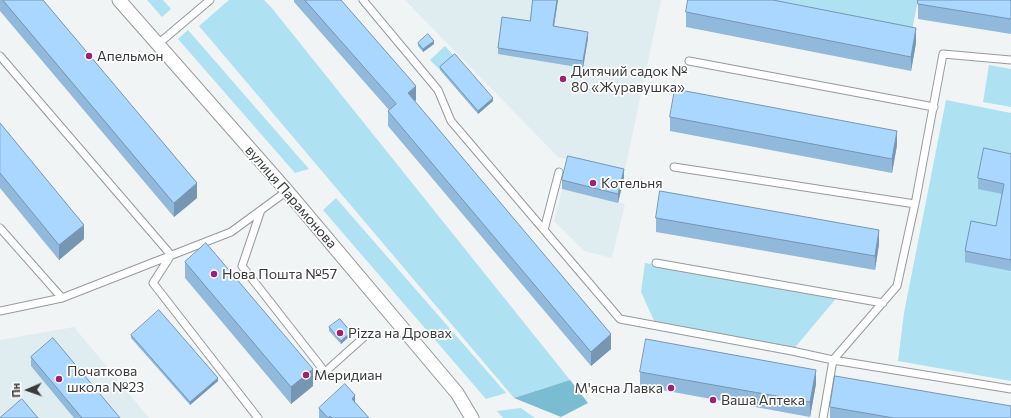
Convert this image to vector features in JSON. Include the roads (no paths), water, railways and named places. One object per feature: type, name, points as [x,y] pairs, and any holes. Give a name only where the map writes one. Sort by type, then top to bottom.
[{"type":"street","name":"вулиця Парамонова","points":[[119,0],[287,191],[458,393],[472,418]]},
{"type":"lane","points":[[158,44],[210,0]]},
{"type":"lane","points":[[363,0],[438,90],[451,121],[620,318],[792,350],[833,360],[1011,389]]},
{"type":"lane","points":[[823,418],[833,360],[897,286],[915,204],[943,54],[1011,60]]},
{"type":"lane","points":[[0,56],[171,255]]},
{"type":"lane","points":[[689,61],[934,107]]},
{"type":"lane","points":[[674,167],[915,204]]},
{"type":"lane","points":[[544,230],[559,172]]},
{"type":"lane","points":[[0,311],[62,298],[231,232],[287,191]]},
{"type":"lane","points":[[261,210],[242,266],[325,372],[363,338]]},
{"type":"lane","points":[[0,228],[62,298]]},
{"type":"lane","points":[[171,255],[153,283],[258,418]]},
{"type":"lane","points":[[656,263],[883,303]]},
{"type":"place","name":"Апельмон","points":[[89,56]]},
{"type":"place","name":"Дитячий садок № 80 «Журавушка»","points":[[563,79]]},
{"type":"place","name":"Котельня","points":[[593,183]]},
{"type":"place","name":"Нова Пошта №57","points":[[214,274]]},
{"type":"place","name":"Pizza на Дровах","points":[[340,333]]},
{"type":"place","name":"Меридиан","points":[[306,375]]},
{"type":"place","name":"Початкова школа №23","points":[[59,379]]},
{"type":"place","name":"М'ясна Лавка","points":[[671,388]]},
{"type":"place","name":"Ваша Аптека","points":[[713,400]]}]
